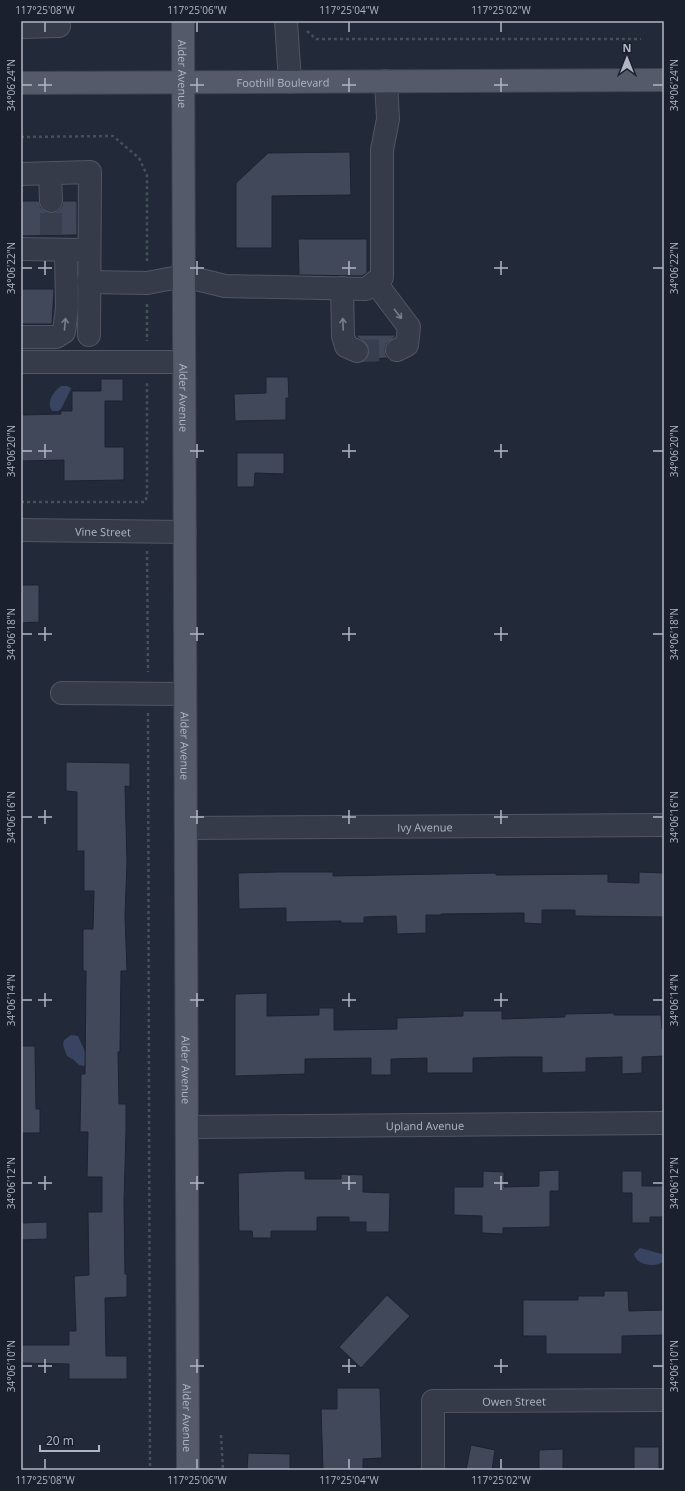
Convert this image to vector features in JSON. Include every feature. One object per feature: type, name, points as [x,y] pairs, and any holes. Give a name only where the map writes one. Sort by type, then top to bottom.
[{"type":"main road","name":"Alder Avenue","points":[[183,21],[188,1470]]},
{"type":"main road","name":"Foothill Boulevard","points":[[21,83],[664,80]]},
{"type":"street","points":[[287,25],[290,82]]},
{"type":"street","points":[[21,27],[59,26]]},
{"type":"street","points":[[88,282],[147,283],[184,276],[225,286],[366,289],[382,277],[382,150],[388,119],[386,82]]},
{"type":"street","points":[[21,174],[90,172],[88,335]]},
{"type":"street","points":[[50,174],[51,201]]},
{"type":"street","points":[[21,249],[56,245],[88,250]]},
{"type":"street","points":[[21,337],[56,337],[64,332],[67,308],[56,245]]},
{"type":"street","points":[[375,282],[409,327],[407,345],[397,350]]},
{"type":"street","points":[[342,288],[343,336],[346,346],[357,351]]},
{"type":"street","points":[[21,362],[184,362]]},
{"type":"street","name":"Vine Street","points":[[21,530],[185,532]]},
{"type":"street","points":[[62,693],[185,694]]},
{"type":"street","name":"Ivy Avenue","points":[[186,828],[664,825]]},
{"type":"street","name":"Upland Avenue","points":[[187,1127],[664,1123]]},
{"type":"street","name":"Owen Street","points":[[433,1470],[433,1401],[664,1400]]},
{"type":"path","points":[[287,25],[308,31],[316,39],[641,39]]},
{"type":"path","points":[[21,137],[114,136],[139,158],[147,175],[147,496],[145,502],[21,502]]},
{"type":"path","points":[[140,551],[147,551],[150,1470]]},
{"type":"path","points":[[221,1435],[223,1470]]},
{"type":"water","points":[[61,386],[67,386],[71,389],[61,409],[58,411],[52,411],[50,408],[51,397]]},
{"type":"water","points":[[71,1035],[78,1036],[88,1058],[84,1066],[79,1065],[67,1056],[63,1045],[64,1040]]},
{"type":"water","points":[[640,1248],[662,1254],[663,1262],[660,1264],[651,1265],[638,1261],[634,1254]]},
{"type":"building","points":[[350,152],[351,195],[272,196],[272,248],[236,248],[236,183],[268,153]]},
{"type":"building","points":[[21,201],[39,201],[41,208],[46,212],[51,213],[58,211],[62,206],[63,201],[77,201],[77,235],[21,236]]},
{"type":"building","points":[[298,239],[367,239],[367,273],[362,276],[299,275]]},
{"type":"building","points":[[21,289],[54,289],[52,324],[21,324]]},
{"type":"building","points":[[357,335],[396,335],[387,343],[385,349],[388,358],[366,359],[369,350],[367,344],[357,337]]},
{"type":"building","points":[[266,377],[288,377],[289,398],[286,398],[286,420],[235,421],[234,394],[266,393]]},
{"type":"building","points":[[101,379],[123,379],[123,401],[105,401],[105,447],[124,447],[124,480],[64,481],[64,460],[21,461],[21,415],[61,414],[61,411],[72,411],[72,391],[101,391]]},
{"type":"building","points":[[237,453],[284,453],[284,474],[255,473],[254,487],[237,487]]},
{"type":"building","points":[[21,585],[39,585],[39,622],[21,623]]},
{"type":"building","points":[[66,762],[130,763],[130,787],[125,786],[127,862],[125,916],[127,971],[121,971],[120,1052],[118,1052],[119,1104],[126,1104],[124,1202],[125,1274],[127,1274],[127,1297],[105,1298],[106,1356],[127,1356],[127,1379],[69,1379],[69,1364],[21,1363],[21,1345],[69,1345],[69,1331],[76,1331],[74,1276],[89,1275],[88,1212],[102,1212],[102,1177],[87,1177],[88,1132],[80,1132],[81,1074],[85,1074],[86,971],[83,971],[83,929],[93,929],[94,891],[84,891],[84,851],[77,851],[77,792],[66,791]]},
{"type":"building","points":[[333,872],[333,876],[496,873],[496,875],[608,874],[608,882],[639,883],[639,872],[664,873],[664,917],[575,916],[575,910],[542,910],[542,924],[524,923],[524,913],[441,914],[426,915],[426,933],[397,934],[396,916],[364,917],[364,923],[341,923],[341,921],[286,922],[286,908],[239,909],[238,873]]},
{"type":"building","points":[[267,993],[267,1016],[319,1015],[319,1008],[334,1008],[334,1030],[397,1029],[397,1018],[463,1016],[463,1011],[502,1011],[502,1019],[565,1017],[565,1014],[614,1013],[614,1015],[661,1015],[662,1029],[664,1029],[664,1056],[642,1057],[642,1073],[622,1074],[622,1057],[586,1058],[586,1072],[542,1073],[542,1057],[510,1057],[473,1058],[473,1073],[427,1073],[427,1058],[391,1059],[391,1075],[371,1075],[371,1058],[305,1059],[305,1074],[235,1076],[235,994]]},
{"type":"building","points":[[21,1046],[35,1046],[36,1109],[40,1109],[40,1133],[21,1133]]},
{"type":"building","points":[[559,1170],[559,1191],[550,1191],[550,1227],[503,1228],[503,1234],[482,1233],[482,1216],[454,1215],[454,1187],[483,1187],[483,1171],[504,1172],[504,1187],[539,1186],[539,1171]]},
{"type":"building","points":[[305,1171],[305,1179],[341,1179],[341,1174],[363,1175],[363,1192],[390,1193],[389,1232],[366,1232],[366,1222],[349,1222],[349,1217],[317,1217],[317,1231],[271,1231],[271,1238],[253,1238],[252,1231],[239,1231],[238,1173]]},
{"type":"building","points":[[622,1171],[642,1171],[642,1186],[664,1186],[664,1217],[650,1217],[650,1223],[632,1223],[632,1193],[622,1193]]},
{"type":"building","points":[[47,1222],[47,1239],[21,1240],[21,1223]]},
{"type":"building","points":[[604,1291],[628,1291],[629,1311],[664,1310],[664,1335],[622,1336],[622,1354],[546,1354],[546,1336],[523,1336],[523,1300],[578,1300],[578,1296],[604,1296]]},
{"type":"building","points":[[387,1295],[410,1316],[361,1368],[339,1347]]},
{"type":"building","points":[[337,1388],[380,1388],[382,1458],[363,1459],[363,1470],[323,1470],[321,1409],[337,1409]]},
{"type":"building","points":[[471,1445],[495,1450],[492,1470],[466,1470]]},
{"type":"building","points":[[634,1447],[659,1447],[659,1470],[634,1470]]},
{"type":"building","points":[[563,1449],[563,1470],[539,1470],[539,1450]]},
{"type":"building","points":[[248,1453],[290,1454],[290,1470],[247,1470]]},
{"type":"tunnel","points":[[51,201],[51,235]]},
{"type":"tunnel","points":[[357,351],[397,350]]}]
